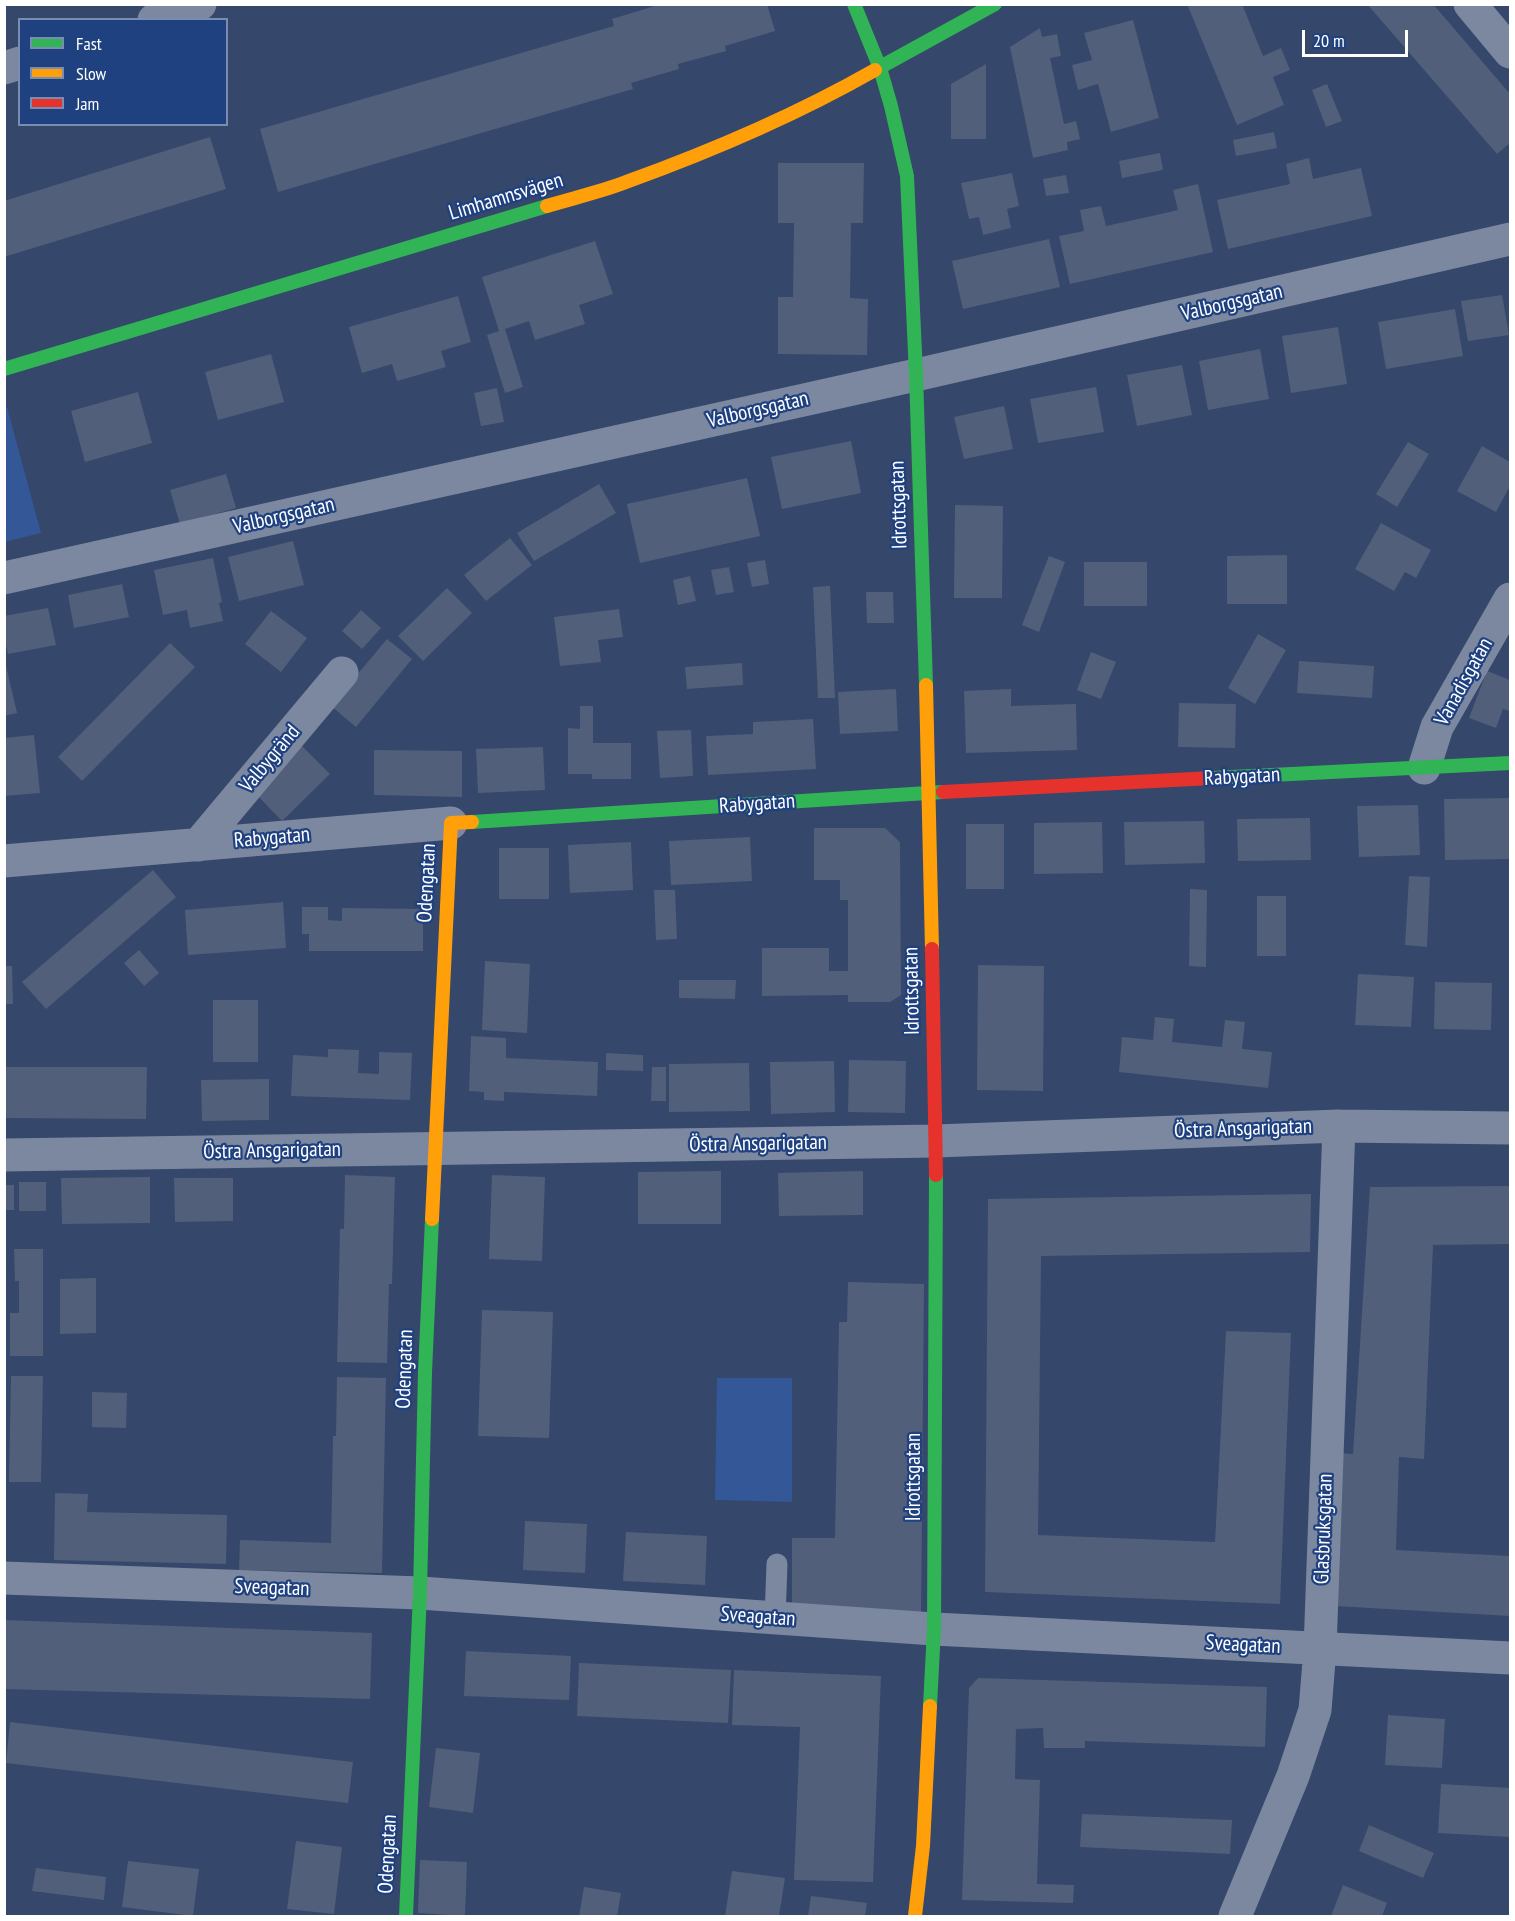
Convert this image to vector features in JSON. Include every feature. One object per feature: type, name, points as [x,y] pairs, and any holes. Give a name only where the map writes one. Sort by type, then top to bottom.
[{"type":"street","points":[[160,18],[200,4]]},
{"type":"street","name":"Idrottsgatan","points":[[854,4],[880,68],[907,176],[916,375],[929,793],[936,1141],[934,1629],[923,1846],[915,1917]]},
{"type":"street","name":"Limhamnsvägen","points":[[4,369],[624,183],[748,134],[842,89],[995,4]]},
{"type":"street","points":[[1470,4],[1510,52]]},
{"type":"street","name":"Valborgsgatan","points":[[4,578],[916,375],[1510,239]]},
{"type":"street","name":"Vanadisgatan","points":[[1424,768],[1437,727],[1510,599]]},
{"type":"street","name":"Valbygränd","points":[[198,845],[342,673]]},
{"type":"street","name":"Rabygatan","points":[[4,861],[451,823],[929,793],[1510,764]]},
{"type":"street","name":"Odengatan","points":[[406,1917],[420,1593],[425,1372],[451,823]]},
{"type":"street","name":"Östra Ansgarigatan","points":[[4,1155],[936,1141],[1339,1126],[1510,1128]]},
{"type":"street","name":"Glasbruksgatan","points":[[1235,1917],[1293,1776],[1315,1710],[1320,1649],[1339,1126]]},
{"type":"street","name":"Sveagatan","points":[[4,1578],[420,1593],[934,1629],[1510,1658]]},
{"type":"lane","points":[[775,1618],[777,1564]]},
{"type":"shaded area","points":[[7,407],[41,533],[5,542],[4,408]]},
{"type":"shaded area","points":[[717,1378],[792,1378],[792,1502],[715,1500]]},
{"type":"building","points":[[661,4],[767,4],[775,31],[725,46],[726,51],[678,64],[679,69],[631,83],[633,89],[278,192],[260,129],[614,26],[612,19]]},
{"type":"building","points":[[1187,4],[1242,4],[1263,56],[1281,48],[1290,70],[1273,77],[1284,105],[1237,125]]},
{"type":"building","points":[[1367,4],[1433,4],[1510,94],[1510,143],[1497,154]]},
{"type":"building","points":[[1133,20],[1159,118],[1111,132],[1098,84],[1078,90],[1072,65],[1092,60],[1084,33]]},
{"type":"building","points":[[1040,28],[1042,37],[1057,34],[1061,56],[1050,58],[1064,124],[1076,121],[1080,139],[1067,142],[1068,150],[1033,158],[1010,47]]},
{"type":"building","points":[[986,64],[986,139],[951,139],[951,84]]},
{"type":"building","points":[[1327,84],[1342,121],[1326,127],[1312,90]]},
{"type":"building","points":[[1274,132],[1277,148],[1236,156],[1233,140]]},
{"type":"building","points":[[210,137],[226,189],[4,257],[4,201]]},
{"type":"building","points":[[1160,153],[1163,170],[1122,178],[1119,161]]},
{"type":"building","points":[[1309,158],[1313,179],[1361,168],[1372,216],[1228,249],[1217,200],[1290,184],[1286,164]]},
{"type":"building","points":[[778,163],[864,163],[863,223],[851,223],[850,298],[868,299],[867,355],[778,354],[778,297],[793,297],[794,223],[778,223]]},
{"type":"building","points":[[1012,173],[1019,206],[1007,209],[1011,228],[983,235],[979,217],[969,219],[961,183]]},
{"type":"building","points":[[1066,175],[1069,193],[1046,196],[1043,179]]},
{"type":"building","points":[[1198,184],[1213,252],[1070,284],[1059,236],[1084,231],[1080,210],[1101,206],[1106,226],[1152,216],[1178,210],[1173,190]]},
{"type":"building","points":[[1049,239],[1060,287],[963,309],[952,261]]},
{"type":"building","points":[[595,241],[613,294],[579,305],[585,324],[535,340],[529,321],[505,329],[523,387],[505,393],[487,335],[499,331],[482,277]]},
{"type":"building","points":[[1502,295],[1509,335],[1468,341],[1461,301]]},
{"type":"building","points":[[458,296],[471,342],[441,351],[446,367],[397,381],[392,364],[362,373],[349,327]]},
{"type":"building","points":[[1455,309],[1463,356],[1386,369],[1378,322]]},
{"type":"building","points":[[1338,327],[1347,384],[1291,393],[1282,336]]},
{"type":"building","points":[[1260,349],[1269,399],[1208,410],[1199,361]]},
{"type":"building","points":[[271,354],[284,402],[218,420],[205,372]]},
{"type":"building","points":[[1182,365],[1192,415],[1137,426],[1127,375]]},
{"type":"building","points":[[1096,387],[1104,432],[1038,443],[1030,399]]},
{"type":"building","points":[[497,388],[504,422],[481,426],[474,393]]},
{"type":"building","points":[[138,392],[152,443],[85,462],[71,411]]},
{"type":"building","points":[[1004,406],[1013,449],[964,459],[954,417]]},
{"type":"building","points":[[851,441],[861,493],[782,509],[771,457]]},
{"type":"building","points":[[1408,442],[1429,454],[1397,507],[1376,494]]},
{"type":"building","points":[[1482,446],[1510,462],[1510,486],[1496,512],[1457,491]]},
{"type":"building","points":[[226,474],[236,508],[180,524],[170,490]]},
{"type":"building","points":[[747,478],[760,536],[640,563],[627,504]]},
{"type":"building","points":[[599,484],[616,513],[534,561],[517,533]]},
{"type":"building","points":[[955,505],[1003,506],[1002,598],[954,598]]},
{"type":"building","points":[[1381,523],[1431,550],[1416,578],[1405,572],[1394,591],[1355,569]]},
{"type":"building","points":[[510,538],[532,565],[486,601],[464,575]]},
{"type":"building","points":[[293,541],[304,585],[239,601],[228,557]]},
{"type":"building","points":[[1287,555],[1287,604],[1227,604],[1227,556]]},
{"type":"building","points":[[1049,556],[1065,562],[1039,632],[1022,625]]},
{"type":"building","points":[[213,558],[222,602],[219,603],[223,621],[190,628],[187,610],[163,615],[154,570]]},
{"type":"building","points":[[765,560],[769,584],[752,587],[747,563]]},
{"type":"building","points":[[1084,562],[1147,562],[1147,606],[1084,606]]},
{"type":"building","points":[[729,567],[734,592],[716,595],[711,570]]},
{"type":"building","points":[[690,576],[696,601],[678,605],[673,580]]},
{"type":"building","points":[[122,584],[129,617],[74,628],[68,595]]},
{"type":"building","points":[[830,586],[835,698],[818,698],[813,587]]},
{"type":"building","points":[[447,588],[472,613],[423,661],[398,636]]},
{"type":"building","points":[[866,592],[893,592],[894,623],[867,623]]},
{"type":"building","points":[[48,608],[56,645],[8,654],[4,637],[4,616]]},
{"type":"building","points":[[619,609],[623,637],[598,640],[601,662],[560,666],[554,617]]},
{"type":"building","points":[[361,610],[381,628],[362,649],[342,631]]},
{"type":"building","points":[[271,611],[307,638],[281,672],[245,644]]},
{"type":"building","points":[[1258,634],[1286,650],[1255,704],[1228,688]]},
{"type":"building","points":[[387,639],[412,659],[356,727],[331,706]]},
{"type":"building","points":[[170,643],[195,667],[82,781],[58,757]]},
{"type":"building","points":[[1091,652],[1116,662],[1101,699],[1077,690]]},
{"type":"building","points":[[4,657],[17,713],[4,716]]},
{"type":"building","points":[[1299,661],[1374,666],[1372,698],[1297,693]]},
{"type":"building","points":[[742,663],[743,685],[687,689],[685,667]]},
{"type":"building","points":[[1487,671],[1510,680],[1510,711],[1503,709],[1496,728],[1469,718]]},
{"type":"building","points":[[896,689],[898,731],[840,734],[838,692]]},
{"type":"building","points":[[1011,689],[1011,706],[1076,704],[1077,750],[966,753],[964,691]]},
{"type":"building","points":[[1179,703],[1236,704],[1235,748],[1178,747]]},
{"type":"building","points":[[580,706],[593,706],[593,743],[631,743],[631,779],[592,779],[592,774],[568,774],[568,728],[580,729]]},
{"type":"building","points":[[813,719],[816,769],[708,775],[706,736],[753,734],[753,722]]},
{"type":"building","points":[[691,730],[693,776],[660,778],[657,731]]},
{"type":"building","points":[[34,735],[40,793],[4,796],[4,738]]},
{"type":"building","points":[[300,744],[330,774],[282,821],[253,791]]},
{"type":"building","points":[[543,747],[545,790],[478,793],[476,749]]},
{"type":"building","points":[[374,750],[462,751],[462,797],[374,795]]},
{"type":"building","points":[[1510,798],[1510,859],[1445,860],[1444,799]]},
{"type":"building","points":[[1418,805],[1420,855],[1359,857],[1357,806]]},
{"type":"building","points":[[1310,818],[1311,860],[1238,861],[1237,819]]},
{"type":"building","points":[[1204,821],[1205,863],[1125,865],[1124,822]]},
{"type":"building","points":[[1102,822],[1103,873],[1034,874],[1034,823]]},
{"type":"building","points":[[966,824],[1004,824],[1004,889],[966,889]]},
{"type":"building","points":[[814,828],[885,828],[900,842],[901,995],[890,1002],[848,1002],[848,995],[762,996],[762,948],[829,948],[829,971],[848,971],[848,900],[840,900],[840,880],[814,880]]},
{"type":"building","points":[[750,837],[752,881],[671,885],[669,841]]},
{"type":"building","points":[[631,842],[633,890],[570,893],[568,845]]},
{"type":"building","points":[[499,848],[549,848],[549,899],[499,899]]},
{"type":"building","points":[[153,870],[176,897],[46,1009],[22,982]]},
{"type":"building","points":[[1409,876],[1430,877],[1427,947],[1405,945]]},
{"type":"building","points":[[1190,889],[1207,890],[1206,967],[1189,966]]},
{"type":"building","points":[[654,890],[675,890],[677,939],[656,940]]},
{"type":"building","points":[[1257,896],[1286,896],[1286,956],[1257,956]]},
{"type":"building","points":[[283,902],[286,948],[188,955],[185,910]]},
{"type":"building","points":[[302,907],[328,907],[328,920],[342,921],[342,908],[423,909],[423,951],[309,951],[309,934],[302,934]]},
{"type":"building","points":[[139,950],[159,973],[144,986],[124,963]]},
{"type":"building","points":[[485,961],[530,964],[527,1033],[482,1030]]},
{"type":"building","points":[[978,965],[1044,966],[1043,1091],[977,1090]]},
{"type":"building","points":[[4,966],[12,966],[13,1004],[4,1004]]},
{"type":"building","points":[[1358,974],[1414,977],[1411,1027],[1355,1025]]},
{"type":"building","points":[[679,980],[736,980],[735,999],[679,998]]},
{"type":"building","points":[[1435,982],[1492,983],[1491,1030],[1434,1029]]},
{"type":"building","points":[[213,1000],[258,1000],[258,1062],[213,1062]]},
{"type":"building","points":[[1155,1017],[1174,1019],[1172,1042],[1222,1047],[1225,1020],[1245,1022],[1242,1049],[1272,1052],[1268,1088],[1119,1072],[1122,1037],[1153,1040]]},
{"type":"building","points":[[471,1036],[506,1038],[506,1058],[598,1062],[597,1096],[504,1092],[504,1101],[484,1100],[484,1092],[469,1091]]},
{"type":"building","points":[[328,1049],[359,1050],[358,1073],[379,1074],[379,1052],[412,1053],[410,1100],[291,1096],[293,1055],[328,1057]]},
{"type":"building","points":[[606,1053],[643,1055],[643,1071],[606,1070]]},
{"type":"building","points":[[849,1060],[906,1061],[905,1113],[848,1112]]},
{"type":"building","points":[[834,1061],[835,1112],[771,1114],[770,1062]]},
{"type":"building","points":[[749,1063],[750,1111],[669,1112],[669,1064]]},
{"type":"building","points":[[4,1067],[147,1067],[146,1119],[4,1118]]},
{"type":"building","points":[[652,1067],[666,1067],[666,1101],[651,1101]]},
{"type":"building","points":[[269,1079],[269,1120],[202,1121],[201,1080]]},
{"type":"building","points":[[721,1171],[721,1224],[638,1224],[638,1172]]},
{"type":"building","points":[[863,1171],[863,1215],[779,1216],[778,1173]]},
{"type":"building","points":[[345,1175],[395,1177],[387,1363],[337,1362],[340,1229],[344,1229]]},
{"type":"building","points":[[492,1175],[545,1177],[542,1261],[489,1259]]},
{"type":"building","points":[[150,1177],[150,1223],[62,1224],[61,1178]]},
{"type":"building","points":[[174,1178],[233,1178],[233,1221],[175,1222]]},
{"type":"building","points":[[19,1182],[46,1182],[46,1211],[19,1211]]},
{"type":"building","points":[[4,1185],[14,1185],[14,1210],[4,1210]]},
{"type":"building","points":[[1510,1186],[1510,1244],[1433,1245],[1424,1459],[1399,1457],[1396,1550],[1510,1556],[1510,1616],[1335,1606],[1341,1453],[1353,1454],[1370,1187]]},
{"type":"building","points":[[1311,1194],[1310,1252],[1041,1256],[1038,1535],[1215,1542],[1226,1331],[1291,1333],[1280,1604],[985,1592],[988,1199]]},
{"type":"building","points":[[14,1249],[43,1249],[43,1356],[10,1356],[10,1313],[19,1313],[19,1281],[15,1281]]},
{"type":"building","points":[[96,1278],[96,1333],[60,1334],[60,1279]]},
{"type":"building","points":[[848,1282],[924,1284],[921,1620],[792,1612],[792,1538],[835,1538],[839,1322],[847,1322]]},
{"type":"building","points":[[482,1310],[553,1312],[549,1438],[478,1436]]},
{"type":"building","points":[[11,1376],[43,1376],[41,1482],[9,1482]]},
{"type":"building","points":[[337,1377],[386,1378],[382,1573],[239,1570],[240,1540],[331,1543],[333,1436],[336,1436]]},
{"type":"building","points":[[92,1392],[127,1393],[126,1428],[92,1427]]},
{"type":"building","points":[[55,1493],[88,1494],[87,1512],[227,1515],[226,1564],[54,1560]]},
{"type":"building","points":[[525,1521],[587,1524],[585,1573],[523,1570]]},
{"type":"building","points":[[626,1532],[707,1536],[705,1585],[623,1581]]},
{"type":"building","points":[[4,1620],[372,1633],[370,1699],[4,1689]]},
{"type":"building","points":[[466,1651],[571,1656],[569,1700],[464,1696]]},
{"type":"building","points":[[579,1663],[731,1670],[728,1723],[577,1716]]},
{"type":"building","points":[[734,1670],[881,1676],[873,1882],[794,1880],[800,1727],[732,1725]]},
{"type":"building","points":[[978,1678],[1267,1687],[1265,1747],[1085,1741],[1085,1748],[1044,1748],[1043,1728],[1016,1729],[1015,1779],[1040,1780],[1037,1884],[1074,1885],[1073,1903],[962,1900],[969,1688]]},
{"type":"building","points":[[1388,1715],[1445,1719],[1442,1768],[1385,1765]]},
{"type":"building","points":[[10,1722],[353,1762],[348,1803],[6,1763]]},
{"type":"building","points":[[436,1748],[480,1753],[473,1813],[429,1807]]},
{"type":"building","points":[[1441,1784],[1510,1788],[1510,1837],[1438,1833]]},
{"type":"building","points":[[1082,1814],[1232,1820],[1230,1854],[1080,1847]]},
{"type":"building","points":[[1369,1825],[1434,1853],[1423,1878],[1359,1851]]},
{"type":"building","points":[[296,1841],[342,1847],[334,1914],[287,1909]]},
{"type":"building","points":[[420,1860],[467,1862],[465,1916],[418,1913]]},
{"type":"building","points":[[128,1861],[199,1869],[193,1916],[122,1907]]},
{"type":"building","points":[[36,1868],[106,1877],[104,1900],[32,1891]]},
{"type":"building","points":[[732,1871],[785,1878],[779,1916],[725,1916]]},
{"type":"building","points":[[1343,1885],[1387,1903],[1382,1916],[1331,1916]]},
{"type":"building","points":[[584,1887],[621,1893],[617,1916],[579,1916]]},
{"type":"building","points":[[811,1896],[867,1903],[865,1916],[808,1916]]},
{"type":"traffic: fast","points":[[854,4],[880,68],[907,176],[926,685]]},
{"type":"traffic: fast","points":[[875,70],[995,4]]},
{"type":"traffic: fast","points":[[4,369],[547,206]]},
{"type":"traffic: fast","points":[[1212,778],[1510,763]]},
{"type":"traffic: fast","points":[[472,822],[943,792]]},
{"type":"traffic: fast","points":[[930,1706],[934,1629],[936,1175]]},
{"type":"traffic: fast","points":[[406,1916],[420,1593],[425,1372],[432,1219]]},
{"type":"traffic: slow","points":[[547,206],[616,186],[722,145],[815,102],[875,70]]},
{"type":"traffic: slow","points":[[926,685],[932,949]]},
{"type":"traffic: slow","points":[[432,1219],[451,823],[472,822]]},
{"type":"traffic: slow","points":[[915,1916],[923,1846],[930,1706]]},
{"type":"traffic: jam","points":[[943,792],[1212,778]]},
{"type":"traffic: jam","points":[[932,949],[936,1175]]}]
